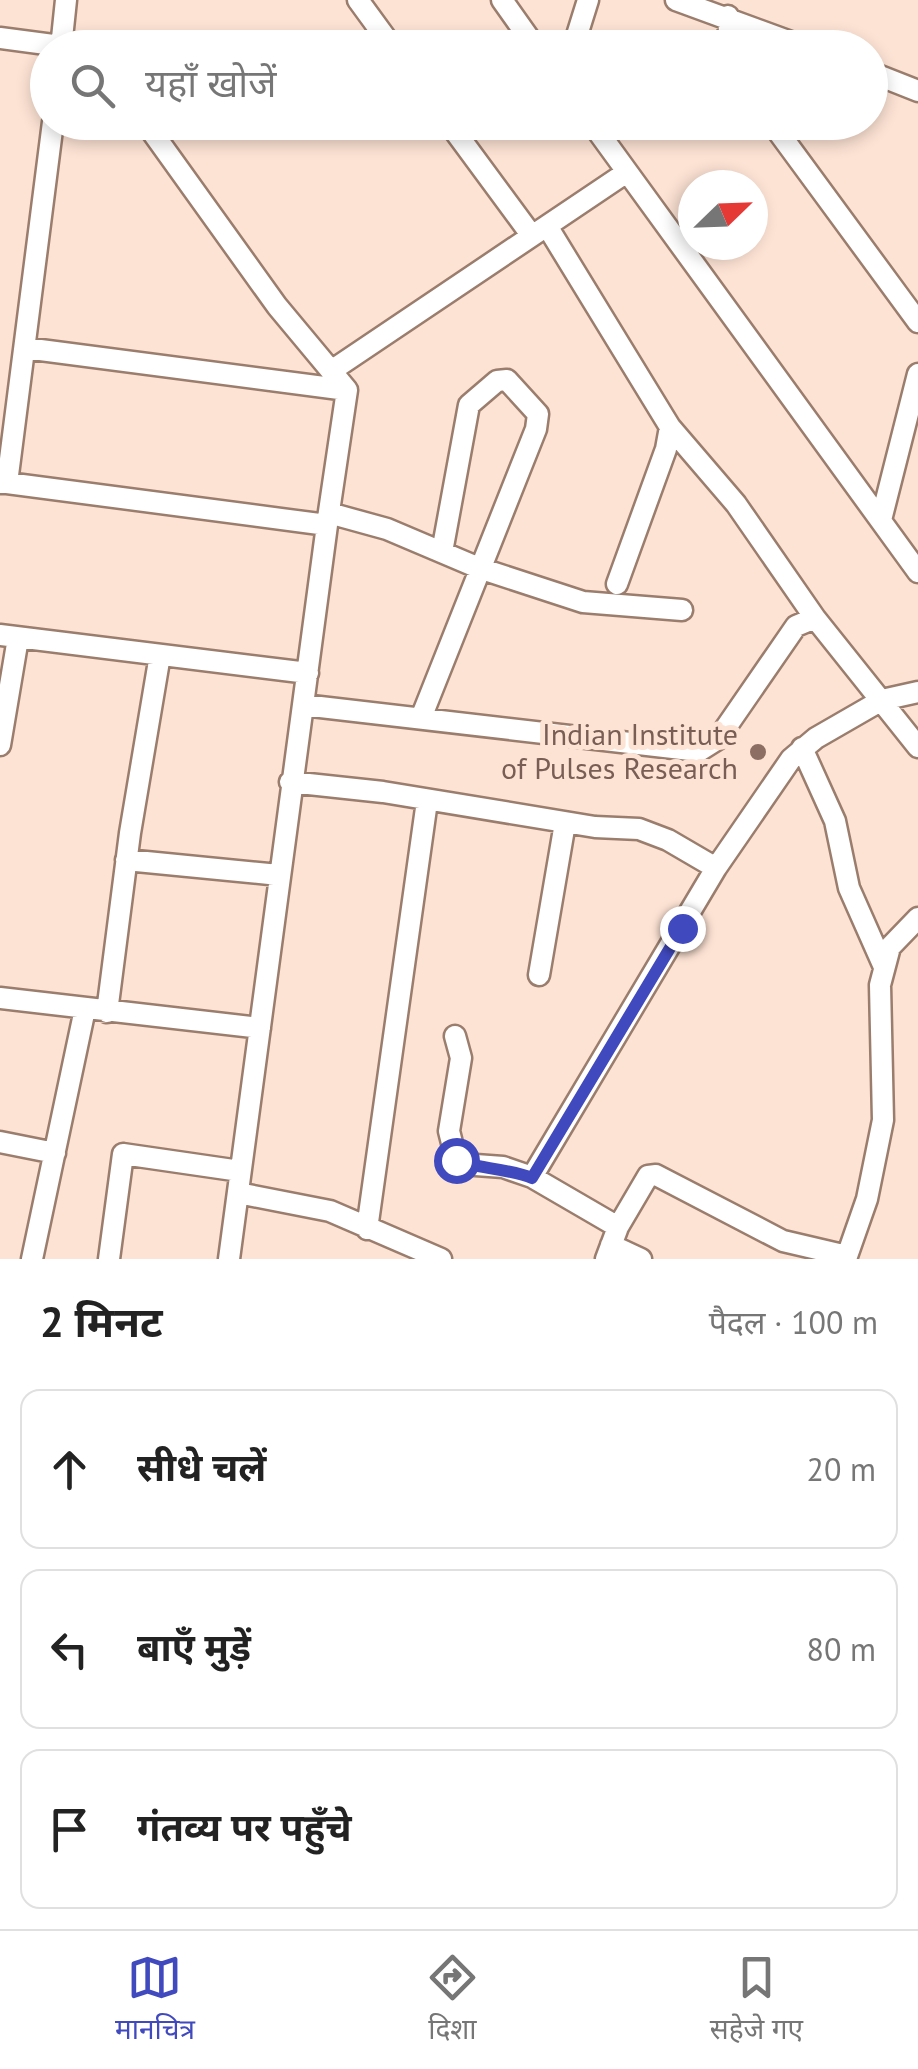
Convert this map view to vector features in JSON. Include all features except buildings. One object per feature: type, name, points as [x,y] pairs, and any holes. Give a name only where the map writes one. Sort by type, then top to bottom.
[{"type":"street","points":[[66,0],[66,30]]},
{"type":"street","points":[[358,0],[380,30]]},
{"type":"street","points":[[502,0],[523,30]]},
{"type":"street","points":[[579,30],[588,0]]},
{"type":"street","points":[[676,0],[763,30]]},
{"type":"street","points":[[728,16],[729,30]]},
{"type":"street","points":[[0,38],[30,42]]},
{"type":"street","points":[[888,79],[918,90]]},
{"type":"street","points":[[50,140],[25,348],[3,483],[387,528],[478,568],[584,602],[682,610]]},
{"type":"street","points":[[158,140],[277,306],[347,390],[290,782],[229,1259]]},
{"type":"street","points":[[463,140],[539,231],[670,426],[736,504],[815,618],[918,747]]},
{"type":"street","points":[[604,140],[918,572]]},
{"type":"street","points":[[784,140],[918,322]]},
{"type":"street","points":[[331,371],[627,172]]},
{"type":"street","points":[[25,348],[347,390]]},
{"type":"street","points":[[881,520],[918,374]]},
{"type":"street","points":[[421,718],[538,418],[508,380],[497,382],[470,405],[442,552]]},
{"type":"street","points":[[617,584],[666,449],[670,426]]},
{"type":"street","points":[[303,704],[674,751],[705,750],[718,739],[796,626],[815,618]]},
{"type":"street","points":[[0,745],[9,636],[308,673]]},
{"type":"street","points":[[107,1012],[126,860],[160,655]]},
{"type":"street","points":[[532,1178],[716,868],[802,748],[882,700],[918,692]]},
{"type":"street","points":[[802,748],[835,821],[849,888],[884,967]]},
{"type":"street","points":[[290,782],[655,834],[716,868]]},
{"type":"street","points":[[367,1229],[427,801]]},
{"type":"street","points":[[539,975],[565,823]]},
{"type":"street","points":[[126,860],[279,874]]},
{"type":"street","points":[[612,1244],[642,1183],[656,1174],[783,1242],[847,1258],[868,1199],[883,1120],[880,1003],[884,967],[890,947],[918,918]]},
{"type":"street","points":[[0,998],[260,1028]]},
{"type":"street","points":[[32,1259],[85,1010]]},
{"type":"street","points":[[456,1036],[461,1058],[449,1131],[452,1152],[462,1164],[503,1166],[532,1178],[612,1244],[641,1259]]},
{"type":"street","points":[[0,1142],[55,1153]]},
{"type":"street","points":[[109,1259],[124,1154],[240,1171]]},
{"type":"street","points":[[238,1194],[330,1211],[441,1259]]},
{"type":"place","name":"Indian Institute of Pulses Research","points":[[758,752]]},
{"type":"route","points":[[456,1160],[462,1164],[503,1166],[532,1178],[682,928]]}]
